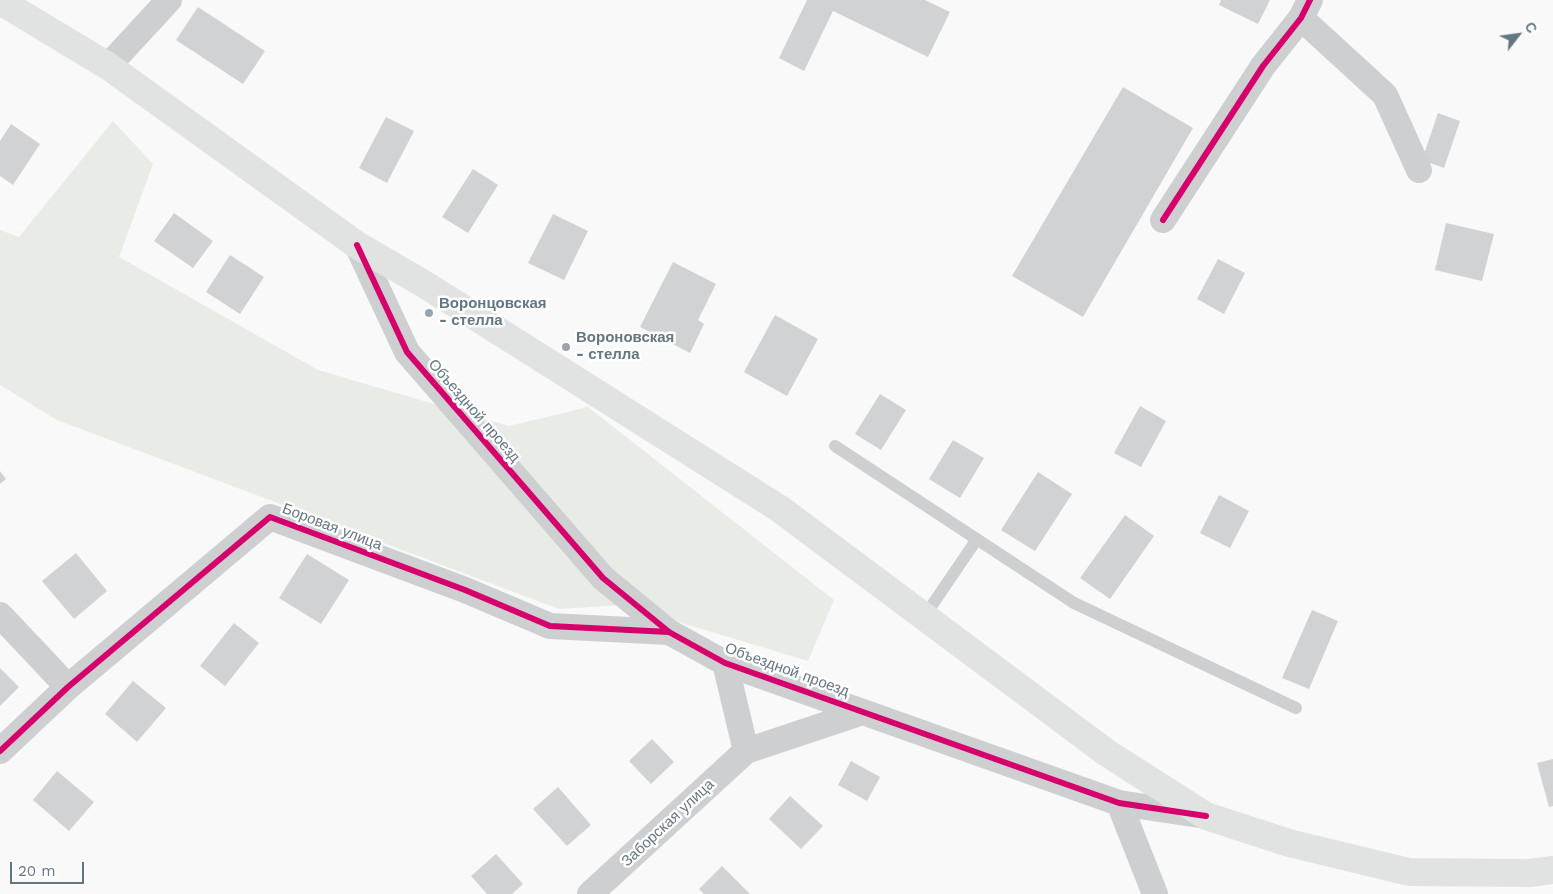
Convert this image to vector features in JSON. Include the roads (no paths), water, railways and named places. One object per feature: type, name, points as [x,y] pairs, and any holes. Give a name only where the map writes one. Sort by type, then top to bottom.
[{"type":"main road","points":[[0,1],[108,66],[358,245],[432,289],[780,509],[1106,753],[1206,816],[1290,844],[1409,872],[1529,873],[1553,870]]},
{"type":"street","points":[[108,66],[168,0]]},
{"type":"street","points":[[1163,220],[1263,66],[1306,9],[1385,95],[1419,170]]},
{"type":"street","name":"Объездной проезд","points":[[358,245],[407,352],[603,578],[669,632],[725,663],[1119,803],[1206,816]]},
{"type":"street","name":"Боровая улица","points":[[0,751],[68,687],[270,517],[465,590],[550,626],[669,632]]},
{"type":"street","points":[[0,615],[68,687]]},
{"type":"street","points":[[725,663],[746,752],[863,712]]},
{"type":"street","name":"Заборская улица","points":[[590,894],[746,752]]},
{"type":"street","points":[[1119,803],[1155,894]]},
{"type":"lane","points":[[836,446],[1074,603],[1296,708]]},
{"type":"lane","points":[[924,617],[977,539]]},
{"type":"place","name":"Воронцовская - стелла","points":[[429,313]]},
{"type":"place","name":"Вороновская - стелла","points":[[566,347]]}]
